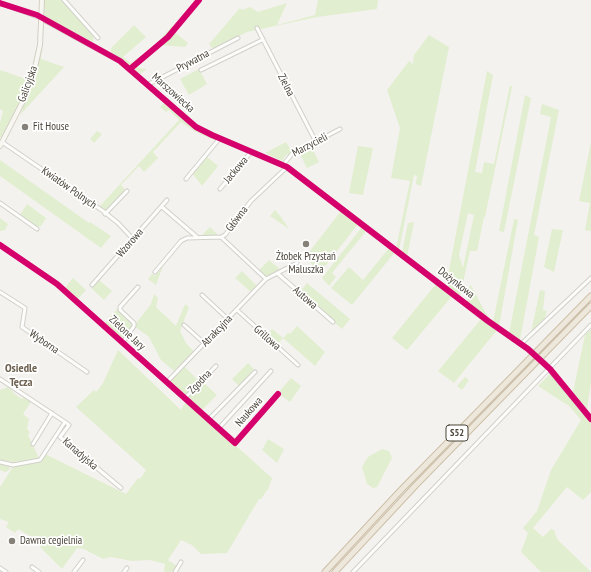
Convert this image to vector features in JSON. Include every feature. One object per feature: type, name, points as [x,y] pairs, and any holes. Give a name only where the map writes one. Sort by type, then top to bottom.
[{"type":"highway","name":"S52","points":[[325,572],[400,491],[591,296]]},
{"type":"highway","name":"S52","points":[[334,572],[416,485],[591,306]]},
{"type":"street","name":"Galicyjska","points":[[1,144],[23,101],[34,72],[40,45],[42,0]]},
{"type":"street","points":[[64,0],[98,38]]},
{"type":"street","points":[[130,69],[168,36],[198,0]]},
{"type":"street","points":[[0,3],[42,18]]},
{"type":"street","name":"Marszowiecka","points":[[42,18],[108,54],[130,69],[149,84],[196,127],[285,166],[296,175]]},
{"type":"street","name":"Zielna","points":[[257,28],[316,142]]},
{"type":"street","name":"Prywatna","points":[[149,84],[238,38]]},
{"type":"street","points":[[201,70],[262,40]]},
{"type":"street","name":"Marzycieli","points":[[285,166],[292,154],[340,129]]},
{"type":"street","points":[[186,179],[220,138]]},
{"type":"street","name":"Kwiatów Polnych","points":[[1,144],[106,214],[133,239]]},
{"type":"street","name":"Jackowa","points":[[220,189],[251,152]]},
{"type":"street","name":"Główna","points":[[196,237],[221,237],[225,235],[251,201],[285,166]]},
{"type":"street","name":"Dożynkowa","points":[[296,175],[528,349],[550,369],[591,419]]},
{"type":"street","points":[[106,214],[127,192]]},
{"type":"street","name":"Wzorowa","points":[[92,285],[167,200]]},
{"type":"street","points":[[0,203],[37,229]]},
{"type":"street","points":[[162,207],[196,237]]},
{"type":"street","points":[[155,272],[181,241],[196,237]]},
{"type":"street","points":[[221,237],[266,279],[297,263]]},
{"type":"street","name":"Zielone Jary","points":[[0,245],[57,284],[235,443]]},
{"type":"street","name":"Autowa","points":[[277,274],[333,322]]},
{"type":"street","points":[[521,344],[591,278]]},
{"type":"street","name":"Atrakcyjna","points":[[166,382],[266,279]]},
{"type":"street","points":[[123,342],[134,326],[134,323],[120,310],[120,307],[138,287]]},
{"type":"street","name":"Wyborna","points":[[0,292],[25,308],[22,327],[86,372]]},
{"type":"street","points":[[202,295],[228,319]]},
{"type":"street","name":"Grillowa","points":[[237,310],[298,365]]},
{"type":"street","points":[[353,572],[550,369],[591,324]]},
{"type":"street","points":[[184,325],[204,343]]},
{"type":"street","name":"Zgodna","points":[[184,398],[216,366]]},
{"type":"street","points":[[218,428],[271,371]]},
{"type":"street","points":[[208,420],[255,372]]},
{"type":"street","name":"Kanadyjska","points":[[0,379],[69,425],[60,437],[121,488]]},
{"type":"street","name":"Naukowa","points":[[235,443],[278,394]]},
{"type":"street","points":[[33,444],[52,413]]},
{"type":"street","points":[[0,462],[13,464],[40,460],[65,422]]},
{"type":"street","points":[[74,572],[83,560]]},
{"type":"street","points":[[175,572],[180,562]]},
{"type":"street","points":[[32,567],[39,572]]},
{"type":"street","points":[[0,568],[6,572]]},
{"type":"street","points":[[124,572],[127,568]]},
{"type":"green space","points":[[44,0],[63,0],[94,35],[93,42],[45,17]]},
{"type":"green space","points":[[318,0],[378,0],[377,9],[317,17],[247,32],[213,49],[209,44],[240,8],[242,10],[250,7],[258,12],[287,3],[277,25],[315,15]]},
{"type":"green space","points":[[134,25],[146,37],[123,57],[131,63],[157,44],[172,26],[173,27],[163,40],[130,66],[111,53],[111,48]]},
{"type":"green space","points":[[173,31],[188,43],[185,47],[160,45],[139,65],[138,68],[147,69],[140,74],[133,68]]},
{"type":"green space","points":[[429,35],[449,47],[421,186],[416,184],[417,176],[414,175],[399,250],[396,248],[410,181],[391,178],[400,128],[387,90],[409,61],[413,64],[414,55]]},
{"type":"green space","points":[[42,49],[41,59],[64,67],[20,115],[36,73]]},
{"type":"green space","points":[[199,69],[207,84],[189,95],[180,79]]},
{"type":"green space","points":[[0,70],[29,80],[2,138],[0,137],[0,123],[3,111],[0,109]]},
{"type":"green space","points":[[487,71],[493,75],[475,172],[482,173],[484,162],[494,164],[510,85],[512,87],[477,251],[470,251],[460,296],[446,286]],"holes":[[[468,213],[474,215],[463,268],[459,255]]]},
{"type":"green space","points":[[525,95],[531,98],[504,232],[499,231]]},
{"type":"green space","points":[[165,103],[188,124],[216,139],[216,141],[194,131],[181,122],[153,152],[158,158],[144,172],[139,166],[121,185],[126,191],[105,212],[99,207],[179,120],[169,110],[166,112],[160,107]]},
{"type":"green space","points":[[542,104],[559,110],[534,235],[539,237],[520,340],[509,333],[551,117],[540,114]]},
{"type":"green space","points":[[97,131],[102,134],[94,143],[90,139]]},
{"type":"green space","points":[[286,142],[292,152],[286,155],[282,161],[265,153]]},
{"type":"green space","points":[[591,142],[591,231],[585,230],[590,203],[579,201]]},
{"type":"green space","points":[[311,146],[319,162],[307,168],[299,152]]},
{"type":"green space","points":[[358,146],[373,148],[363,195],[349,193]]},
{"type":"green space","points":[[206,156],[218,166],[202,186],[192,173]]},
{"type":"green space","points":[[0,160],[89,223],[90,222],[111,236],[101,248],[0,176]]},
{"type":"green space","points":[[27,204],[46,218],[41,226],[36,227],[19,216]]},
{"type":"green space","points":[[275,210],[281,217],[289,229],[270,216]]},
{"type":"green space","points":[[341,211],[358,224],[319,274],[306,256]]},
{"type":"green space","points":[[0,218],[8,224],[5,230],[0,231]]},
{"type":"green space","points":[[514,219],[518,220],[499,326],[493,322]]},
{"type":"green space","points":[[414,222],[407,257],[402,253],[408,223]]},
{"type":"green space","points":[[210,227],[219,236],[201,236]]},
{"type":"green space","points":[[362,227],[367,230],[332,273],[336,277],[329,286],[322,278]]},
{"type":"green space","points":[[552,229],[563,230],[554,272],[544,267]]},
{"type":"green space","points":[[389,248],[395,252],[352,305],[331,288],[349,267],[363,280]]},
{"type":"green space","points":[[269,260],[281,270],[266,277],[259,270]]},
{"type":"green space","points":[[163,266],[156,285],[148,279],[152,274],[155,276]]},
{"type":"green space","points":[[242,271],[258,287],[252,293],[235,278]]},
{"type":"green space","points":[[73,278],[86,290],[77,300],[64,289]]},
{"type":"green space","points":[[99,280],[112,291],[104,300],[91,288]]},
{"type":"green space","points":[[307,283],[350,319],[342,329],[300,292]]},
{"type":"green space","points":[[436,284],[452,296],[407,350],[392,338]]},
{"type":"green space","points":[[470,284],[488,317],[467,302]]},
{"type":"green space","points":[[540,290],[545,291],[543,310],[547,311],[545,318],[531,332]]},
{"type":"green space","points":[[154,294],[158,298],[156,307],[176,326],[185,304],[189,307],[180,331],[186,343],[194,352],[174,371],[161,360],[149,337],[134,326],[151,304]]},
{"type":"green space","points":[[119,307],[133,326],[123,340],[104,324]]},
{"type":"green space","points":[[482,318],[497,330],[454,383],[438,371]]},
{"type":"green space","points":[[297,326],[325,352],[315,366],[283,338],[288,333],[290,334]]},
{"type":"green space","points":[[272,329],[283,338],[277,345],[266,336]]},
{"type":"green space","points":[[591,329],[591,383],[587,409],[573,392],[585,335]]},
{"type":"green space","points":[[118,350],[181,410],[186,401],[272,478],[268,490],[261,499],[259,499],[227,553],[201,554],[192,545],[181,540],[168,560],[177,566],[174,572],[164,572],[165,564],[150,560],[132,561],[111,557],[103,559],[84,549],[77,548],[62,569],[40,547],[42,543],[18,529],[15,533],[6,527],[9,522],[0,519],[0,487],[14,465],[40,462],[45,454],[126,494],[138,478],[140,479],[146,470],[76,407],[94,390],[96,392],[103,383]]},
{"type":"green space","points":[[248,363],[254,369],[239,386],[232,379]]},
{"type":"green space","points":[[184,366],[199,381],[184,396],[168,382]]},
{"type":"green space","points":[[549,375],[551,375],[560,385],[591,423],[591,492],[583,500],[567,487],[533,528],[543,537],[551,529],[554,530],[557,539],[591,572],[541,572],[521,552],[528,533],[523,528],[537,511],[551,470],[581,420],[569,406],[538,386]]},
{"type":"green space","points":[[465,377],[469,380],[462,390],[457,386]]},
{"type":"green space","points":[[291,378],[301,386],[290,402],[278,393]]},
{"type":"green space","points":[[202,381],[217,395],[201,411],[188,399]]},
{"type":"green space","points":[[8,387],[22,399],[23,397],[31,402],[23,414],[29,419],[27,429],[30,432],[28,435],[39,458],[38,460],[14,462],[0,460],[0,390]]},
{"type":"green space","points":[[268,439],[284,449],[277,463],[262,450]]},
{"type":"green space","points":[[382,449],[389,451],[392,458],[377,487],[373,488],[367,484],[362,467],[368,457]]},
{"type":"green space","points":[[0,464],[9,465],[10,469],[6,472],[0,470]]},
{"type":"cycle path","points":[[130,69],[168,37],[199,0]]},
{"type":"cycle path","points":[[0,3],[37,15],[120,61],[196,127],[287,167],[488,321],[528,349],[550,369],[591,419]]},
{"type":"cycle path","points":[[0,245],[57,284],[235,443],[278,394]]},
{"type":"place","name":"Fit House","points":[[25,127]]},
{"type":"place","name":"Żłobek Przystań Maluszka","points":[[306,244]]},
{"type":"place","name":"Dawna cegielnia","points":[[12,541]]},
{"type":"district","name":"Osiedle Tęcza","points":[[21,376]]}]
